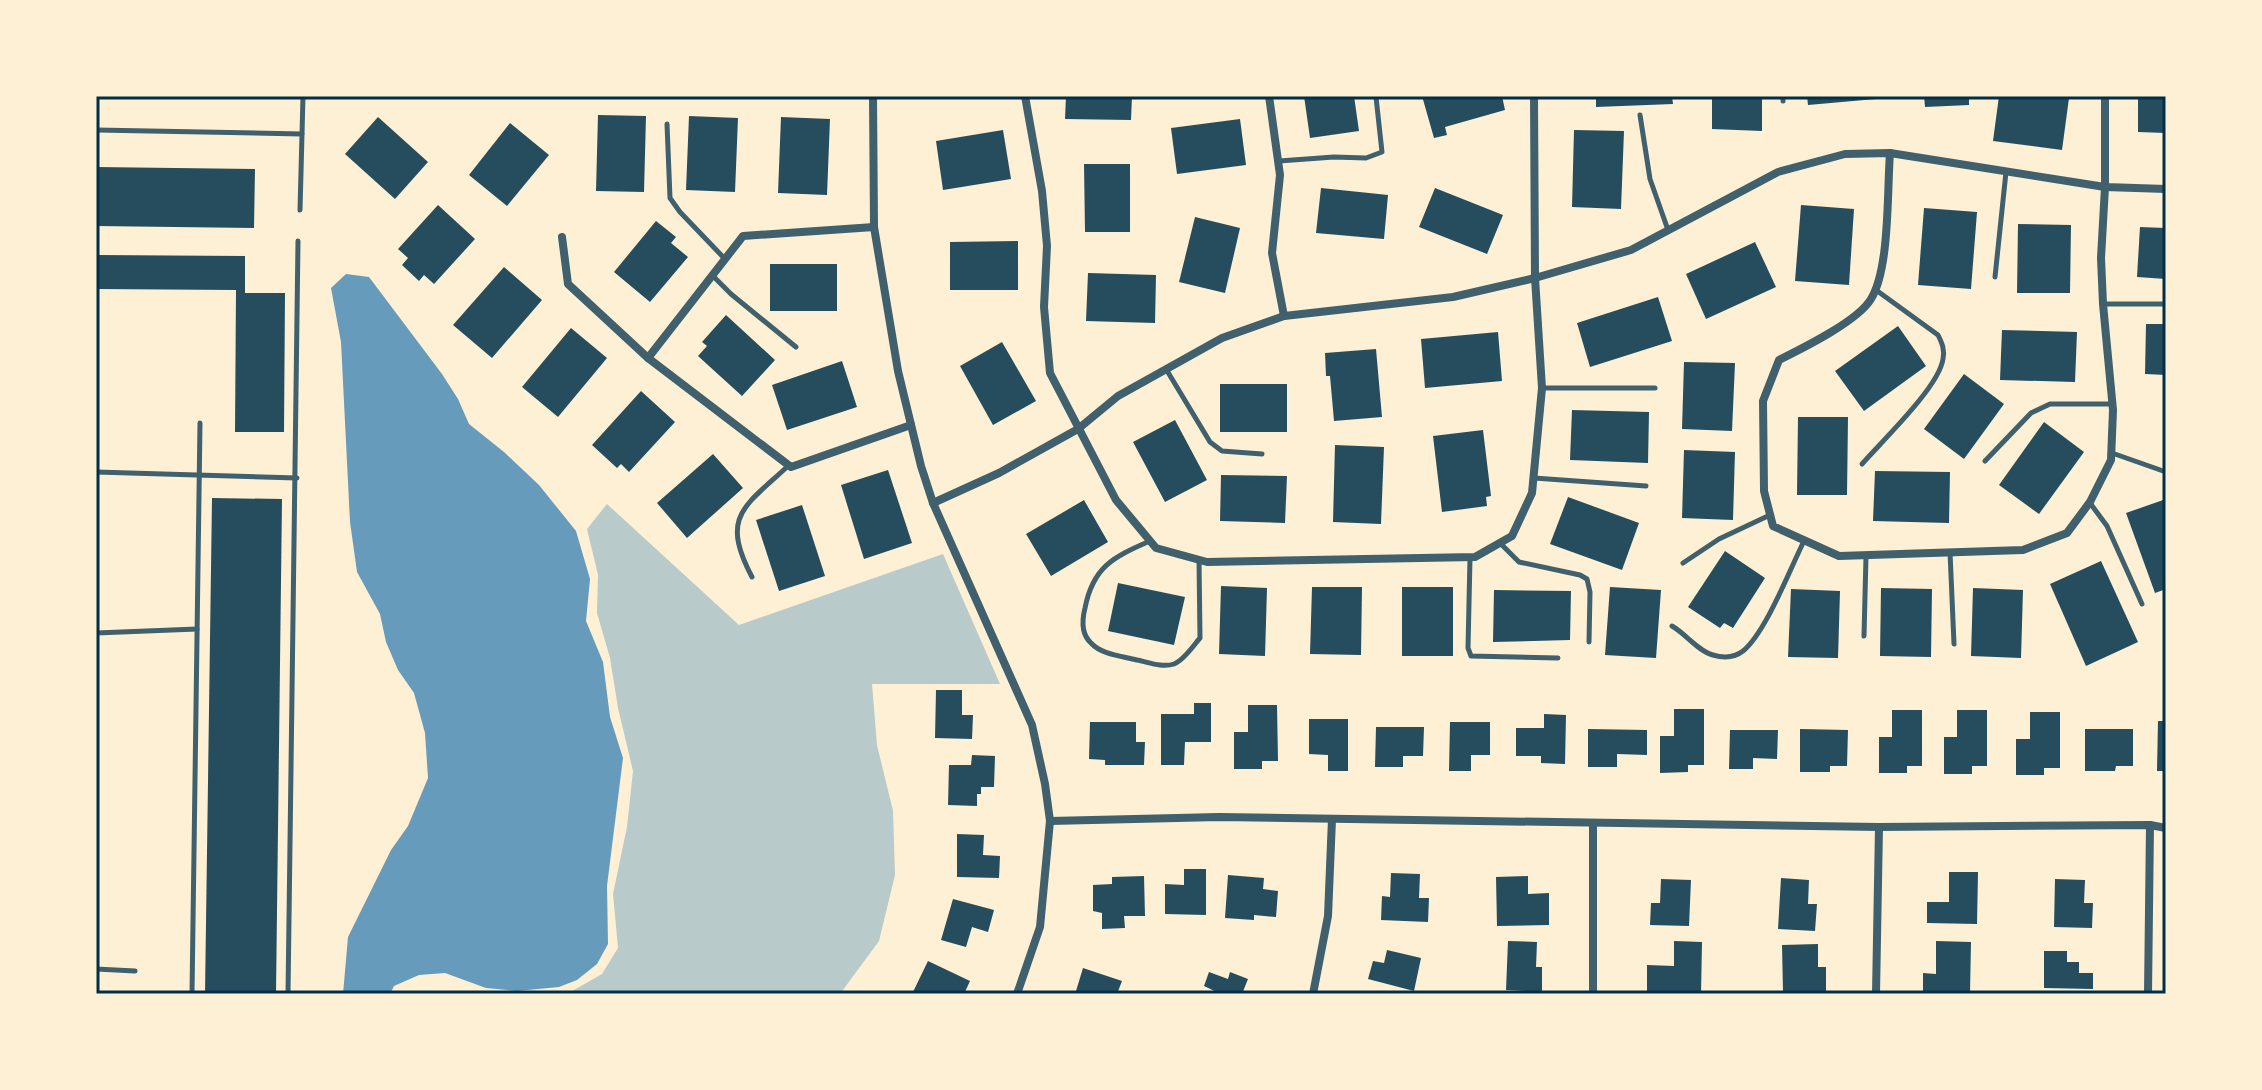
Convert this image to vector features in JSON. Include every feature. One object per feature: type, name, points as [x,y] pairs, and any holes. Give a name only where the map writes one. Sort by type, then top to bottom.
[{"type":"street","points":[[873,96],[874,227],[896,358],[911,425],[933,503],[1032,725],[1050,821],[1040,927],[1017,994]]},
{"type":"street","points":[[1025,96],[1046,232],[1044,307],[1050,373],[1116,500],[1150,541],[1156,548],[1207,562],[1475,557],[1512,536],[1532,493],[1542,388],[1535,278],[1534,96]]},
{"type":"street","points":[[1269,96],[1280,175],[1272,253],[1284,316]]},
{"type":"street","points":[[1890,153],[1883,266],[1870,302],[1829,335],[1779,360],[1763,401],[1764,491],[1773,526],[1839,556],[2023,550],[2067,533],[2090,502],[2111,460],[2112,404],[2101,258],[2105,96]]},
{"type":"street","points":[[933,503],[999,473],[1078,429],[1118,396],[1222,338],[1284,316],[1453,297],[1535,278],[1631,250],[1778,172],[1845,154],[1890,153],[2105,187],[2166,189]]},
{"type":"street","points":[[648,358],[743,236],[874,227]]},
{"type":"street","points":[[562,237],[568,284],[648,358],[791,467],[911,425]]},
{"type":"street","points":[[1050,821],[1219,817],[1879,827],[2150,825],[2166,828]]},
{"type":"street","points":[[1313,994],[1328,916],[1332,819]]},
{"type":"street","points":[[1593,824],[1593,994]]},
{"type":"street","points":[[2148,994],[2150,825]]},
{"type":"street","points":[[1876,994],[1879,827]]},
{"type":"lane","points":[[300,210],[303,96]]},
{"type":"lane","points":[[1279,161],[1366,158],[1382,152],[1376,97]]},
{"type":"lane","points":[[1640,115],[1650,179],[1668,230]]},
{"type":"lane","points":[[667,124],[670,198],[725,259]]},
{"type":"lane","points":[[96,130],[302,134]]},
{"type":"lane","points":[[1995,277],[2006,172]]},
{"type":"lane","points":[[288,994],[298,241]]},
{"type":"lane","points":[[712,275],[796,347]]},
{"type":"lane","points":[[1862,464],[1935,381],[1943,361],[1943,345],[1938,335],[1876,290]]},
{"type":"lane","points":[[2103,304],[2166,304]]},
{"type":"lane","points":[[1166,369],[1210,442],[1222,451],[1262,454]]},
{"type":"lane","points":[[1542,388],[1655,388]]},
{"type":"lane","points":[[1985,461],[2031,413],[2050,404],[2112,404]]},
{"type":"lane","points":[[192,994],[200,423]]},
{"type":"lane","points":[[2111,453],[2166,472]]},
{"type":"lane","points":[[752,577],[739,552],[735,525],[746,507],[789,465]]},
{"type":"lane","points":[[96,472],[297,478]]},
{"type":"lane","points":[[1534,478],[1646,486]]},
{"type":"lane","points":[[2090,502],[2107,526],[2142,604]]},
{"type":"lane","points":[[1683,563],[1719,539],[1770,515]]},
{"type":"lane","points":[[1672,626],[1709,655],[1726,657],[1740,653],[1752,641],[1767,616],[1804,540]]},
{"type":"lane","points":[[1150,541],[1117,555],[1099,572],[1088,589],[1083,617],[1084,633],[1091,644],[1103,652],[1162,666],[1175,664],[1189,651],[1200,638],[1199,560]]},
{"type":"lane","points":[[1500,543],[1519,562],[1587,579],[1590,592],[1589,642]]},
{"type":"lane","points":[[1950,552],[1954,644]]},
{"type":"lane","points":[[1864,636],[1866,555]]},
{"type":"lane","points":[[1470,557],[1468,648],[1471,656],[1558,658]]},
{"type":"lane","points":[[96,633],[197,629]]},
{"type":"lane","points":[[96,969],[135,971]]},
{"type":"shaded area","points":[[607,504],[739,625],[943,554],[1000,684],[872,684],[877,745],[893,811],[895,875],[879,941],[840,994],[567,994],[602,974],[618,948],[613,894],[627,827],[633,771],[610,658],[597,613],[598,575],[587,529]]},
{"type":"water","points":[[346,274],[369,277],[442,374],[469,424],[539,485],[576,531],[590,579],[586,621],[603,662],[610,717],[623,758],[607,886],[608,944],[597,964],[577,980],[559,987],[517,991],[486,988],[445,973],[419,975],[394,986],[390,994],[343,994],[348,937],[391,850],[408,826],[428,778],[425,733],[414,693],[398,670],[386,642],[380,614],[357,572],[350,522],[341,342],[331,288]]},
{"type":"building","points":[[1066,96],[1132,96],[1131,120],[1065,119]]},
{"type":"building","points":[[1304,96],[1354,96],[1359,131],[1310,138]]},
{"type":"building","points":[[1422,96],[1502,96],[1505,110],[1445,127],[1447,135],[1434,138]]},
{"type":"building","points":[[1596,96],[1672,96],[1673,104],[1596,107]]},
{"type":"building","points":[[1712,96],[1762,96],[1762,131],[1712,129]]},
{"type":"building","points":[[1807,96],[1887,96],[1887,98],[1808,105]]},
{"type":"building","points":[[1924,96],[1969,96],[1969,105],[1925,107]]},
{"type":"building","points":[[1999,96],[2069,98],[2062,150],[1993,141]]},
{"type":"building","points":[[2138,96],[2166,96],[2166,133],[2138,132]]},
{"type":"building","points":[[598,115],[646,116],[644,192],[596,191]]},
{"type":"building","points":[[689,116],[738,118],[735,192],[686,190]]},
{"type":"building","points":[[378,117],[428,162],[395,199],[345,154]]},
{"type":"building","points":[[781,117],[830,119],[827,195],[778,193]]},
{"type":"building","points":[[1240,119],[1246,165],[1177,174],[1171,128]]},
{"type":"building","points":[[510,123],[549,155],[507,206],[469,175]]},
{"type":"building","points":[[1003,130],[1011,179],[943,190],[936,141]]},
{"type":"building","points":[[1574,130],[1624,131],[1621,209],[1572,207]]},
{"type":"building","points":[[1084,164],[1130,164],[1130,232],[1085,232]]},
{"type":"building","points":[[96,167],[255,169],[254,228],[96,226]]},
{"type":"building","points":[[1321,188],[1388,195],[1384,239],[1316,233]]},
{"type":"building","points":[[1435,188],[1503,215],[1487,254],[1419,227]]},
{"type":"building","points":[[438,205],[475,239],[434,284],[424,275],[419,281],[402,265],[408,258],[398,249]]},
{"type":"building","points":[[1801,205],[1854,209],[1849,285],[1795,281]]},
{"type":"building","points":[[1924,208],[1977,212],[1971,289],[1918,285]]},
{"type":"building","points":[[1195,217],[1240,228],[1225,293],[1179,282]]},
{"type":"building","points":[[656,221],[676,237],[671,243],[688,257],[650,302],[614,272]]},
{"type":"building","points":[[2018,224],[2071,225],[2070,293],[2017,293]]},
{"type":"building","points":[[2140,227],[2166,228],[2166,279],[2137,277]]},
{"type":"building","points":[[1018,241],[1018,290],[950,290],[950,242]]},
{"type":"building","points":[[1755,242],[1776,287],[1706,319],[1686,274]]},
{"type":"building","points":[[96,255],[245,256],[245,293],[285,293],[284,432],[235,432],[236,290],[96,289]]},
{"type":"building","points":[[770,264],[837,264],[837,311],[770,311]]},
{"type":"building","points":[[504,267],[542,300],[492,358],[453,325]]},
{"type":"building","points":[[1088,273],[1156,275],[1155,323],[1086,321]]},
{"type":"building","points":[[1658,297],[1672,341],[1590,367],[1577,323]]},
{"type":"building","points":[[726,315],[775,360],[742,396],[698,356],[707,346],[702,342]]},
{"type":"building","points":[[2146,324],[2166,324],[2166,375],[2145,374]]},
{"type":"building","points":[[1898,326],[1926,366],[1864,411],[1835,371]]},
{"type":"building","points":[[571,328],[607,358],[558,417],[522,387]]},
{"type":"building","points":[[2002,330],[2077,332],[2075,382],[2000,380]]},
{"type":"building","points":[[1498,332],[1502,381],[1425,388],[1421,339]]},
{"type":"building","points":[[1002,342],[1036,401],[993,425],[960,366]]},
{"type":"building","points":[[1376,349],[1382,417],[1334,421],[1325,353]]},
{"type":"building","points":[[842,361],[857,407],[787,430],[772,385]]},
{"type":"building","points":[[1684,362],[1735,363],[1732,431],[1682,429]]},
{"type":"building","points":[[1964,374],[2004,404],[1964,459],[1924,429]]},
{"type":"building","points":[[1220,384],[1287,384],[1287,432],[1220,432]]},
{"type":"building","points":[[641,391],[675,422],[629,472],[621,464],[617,468],[592,445]]},
{"type":"building","points":[[1572,410],[1649,412],[1648,463],[1570,460]]},
{"type":"building","points":[[1798,417],[1848,417],[1847,495],[1797,495]]},
{"type":"building","points":[[1175,420],[1207,480],[1165,502],[1133,442]]},
{"type":"building","points":[[2044,422],[2084,452],[2039,514],[1999,485]]},
{"type":"building","points":[[1483,430],[1491,496],[1486,497],[1487,506],[1442,512],[1433,436]]},
{"type":"building","points":[[1335,445],[1384,447],[1381,524],[1333,522]]},
{"type":"building","points":[[1684,450],[1735,452],[1733,520],[1682,518]]},
{"type":"building","points":[[713,454],[743,488],[687,538],[657,503]]},
{"type":"building","points":[[888,470],[912,543],[864,559],[841,485]]},
{"type":"building","points":[[1875,471],[1950,472],[1949,523],[1873,521]]},
{"type":"building","points":[[1221,475],[1287,476],[1285,523],[1220,521]]},
{"type":"building","points":[[1568,497],[1639,523],[1622,570],[1550,544]]},
{"type":"building","points":[[212,498],[282,499],[276,994],[205,994]]},
{"type":"building","points":[[2166,499],[2166,589],[2155,593],[2126,513]]},
{"type":"building","points":[[1084,500],[1108,542],[1051,576],[1026,534]]},
{"type":"building","points":[[802,505],[825,576],[779,591],[756,520]]},
{"type":"building","points":[[1725,551],[1765,578],[1733,628],[1724,623],[1720,628],[1688,607]]},
{"type":"building","points":[[2101,561],[2138,642],[2086,666],[2050,584]]},
{"type":"building","points":[[1118,583],[1185,597],[1174,645],[1108,631]]},
{"type":"building","points":[[1221,586],[1267,588],[1265,656],[1219,654]]},
{"type":"building","points":[[1312,587],[1362,587],[1361,655],[1310,654]]},
{"type":"building","points":[[1402,587],[1453,587],[1453,656],[1402,656]]},
{"type":"building","points":[[1610,587],[1661,590],[1656,658],[1605,655]]},
{"type":"building","points":[[1881,588],[1932,589],[1931,657],[1880,656]]},
{"type":"building","points":[[1973,588],[2023,590],[2021,658],[1971,656]]},
{"type":"building","points":[[1791,589],[1840,591],[1838,658],[1788,657]]},
{"type":"building","points":[[1494,590],[1571,591],[1570,640],[1493,642]]},
{"type":"building","points":[[936,690],[962,690],[962,715],[973,715],[972,739],[935,738]]},
{"type":"building","points":[[1194,703],[1211,703],[1211,742],[1185,742],[1184,765],[1161,765],[1161,714],[1194,714]]},
{"type":"building","points":[[1248,705],[1277,705],[1278,761],[1262,761],[1262,769],[1234,769],[1234,732],[1248,732]]},
{"type":"building","points":[[1674,709],[1704,709],[1704,765],[1688,765],[1688,772],[1660,773],[1660,736],[1674,736]]},
{"type":"building","points":[[1892,710],[1922,710],[1922,766],[1907,766],[1907,773],[1879,773],[1879,737],[1892,737]]},
{"type":"building","points":[[1957,710],[1987,710],[1987,766],[1972,766],[1972,774],[1944,774],[1944,737],[1957,737]]},
{"type":"building","points":[[2030,712],[2060,712],[2060,768],[2044,768],[2044,775],[2016,775],[2016,739],[2030,739]]},
{"type":"building","points":[[1544,714],[1566,715],[1565,764],[1541,763],[1541,756],[1516,756],[1516,728],[1544,728]]},
{"type":"building","points":[[1309,719],[1348,719],[1348,771],[1328,771],[1328,755],[1309,754]]},
{"type":"building","points":[[2158,721],[2166,721],[2166,771],[2157,771]]},
{"type":"building","points":[[1090,722],[1136,722],[1136,742],[1145,742],[1144,765],[1105,765],[1105,760],[1089,759]]},
{"type":"building","points":[[1450,722],[1490,722],[1490,755],[1471,755],[1471,771],[1449,771]]},
{"type":"building","points":[[1376,727],[1424,727],[1423,756],[1403,756],[1403,767],[1375,767]]},
{"type":"building","points":[[1588,729],[1647,730],[1647,755],[1617,754],[1617,767],[1588,767]]},
{"type":"building","points":[[1800,729],[1848,730],[1847,766],[1830,766],[1830,772],[1800,772]]},
{"type":"building","points":[[2085,729],[2133,729],[2133,766],[2116,766],[2115,771],[2085,771]]},
{"type":"building","points":[[1730,730],[1778,730],[1777,759],[1753,758],[1753,769],[1729,769]]},
{"type":"building","points":[[972,755],[995,756],[994,787],[981,787],[981,794],[977,794],[977,806],[948,805],[949,765],[971,765]]},
{"type":"building","points":[[957,834],[984,835],[983,855],[1000,856],[999,878],[957,877]]},
{"type":"building","points":[[1184,869],[1206,869],[1206,915],[1165,914],[1165,884],[1184,885]]},
{"type":"building","points":[[1949,872],[1978,872],[1977,924],[1927,923],[1927,902],[1949,902]]},
{"type":"building","points":[[1391,873],[1420,874],[1419,898],[1429,898],[1428,922],[1381,920],[1382,896],[1390,897]]},
{"type":"building","points":[[1228,875],[1264,878],[1263,889],[1278,891],[1276,917],[1254,915],[1254,920],[1225,918]]},
{"type":"building","points":[[1144,876],[1145,916],[1124,916],[1125,928],[1102,929],[1102,913],[1093,911],[1093,885],[1112,884],[1112,877]]},
{"type":"building","points":[[1528,876],[1528,894],[1549,893],[1549,925],[1497,926],[1496,877]]},
{"type":"building","points":[[1781,878],[1809,880],[1808,904],[1817,904],[1815,931],[1778,929]]},
{"type":"building","points":[[1661,879],[1691,880],[1689,926],[1650,925],[1651,903],[1660,903]]},
{"type":"building","points":[[2055,879],[2085,880],[2084,903],[2093,903],[2092,928],[2054,927]]},
{"type":"building","points":[[953,899],[994,910],[988,932],[972,927],[966,947],[941,940]]},
{"type":"building","points":[[1508,941],[1537,942],[1536,967],[1542,967],[1542,992],[1506,990]]},
{"type":"building","points":[[1674,941],[1702,942],[1701,994],[1647,993],[1647,965],[1674,966]]},
{"type":"building","points":[[1936,941],[1971,942],[1970,993],[1923,993],[1923,973],[1936,974]]},
{"type":"building","points":[[1818,944],[1818,967],[1826,967],[1826,992],[1783,992],[1782,945]]},
{"type":"building","points":[[1387,950],[1421,958],[1414,991],[1368,979],[1373,961],[1384,963]]},
{"type":"building","points":[[2044,951],[2067,951],[2067,962],[2079,962],[2079,973],[2093,973],[2093,989],[2044,988]]},
{"type":"building","points":[[928,961],[970,981],[964,994],[912,994]]},
{"type":"building","points":[[1083,968],[1122,981],[1117,994],[1083,994],[1076,991]]},
{"type":"building","points":[[1209,972],[1228,979],[1230,972],[1248,979],[1242,994],[1221,994],[1204,986]]}]
